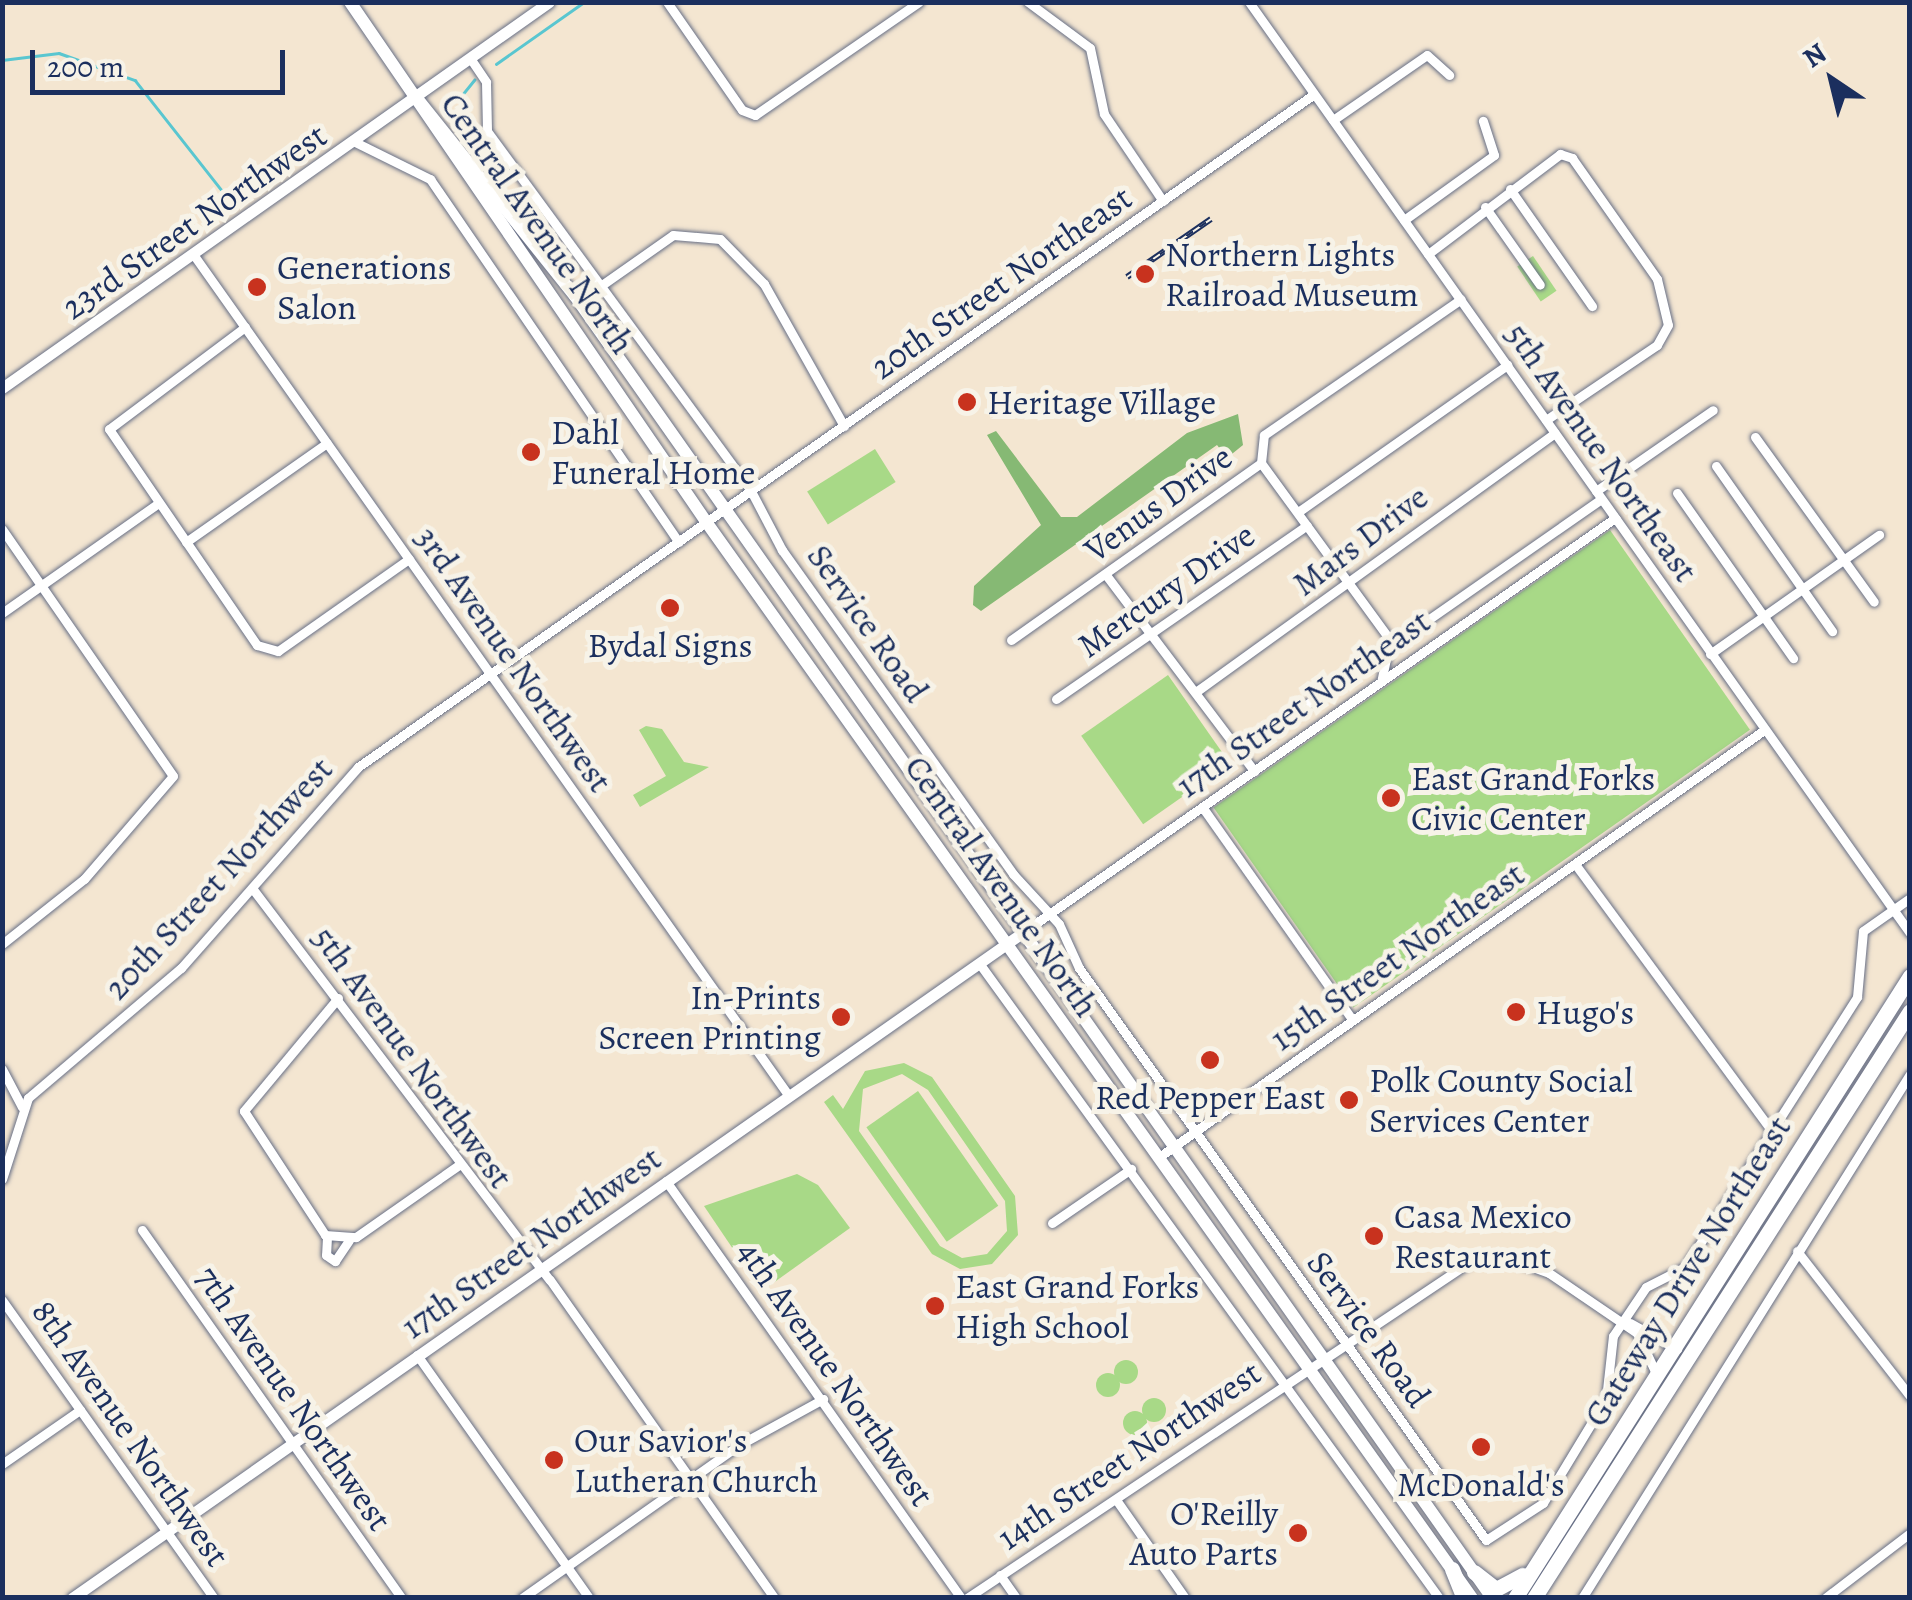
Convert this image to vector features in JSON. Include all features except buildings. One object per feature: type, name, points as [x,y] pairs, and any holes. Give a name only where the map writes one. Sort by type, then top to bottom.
[{"type":"highway","name":"Gateway Drive Northeast","points":[[1515,1598],[1557,1547],[1681,1352],[1910,976]]},
{"type":"highway","name":"Gateway Drive Northeast","points":[[1534,1598],[1557,1547],[1652,1384],[1681,1352],[1910,1011]]},
{"type":"highway","points":[[1474,1572],[1508,1588],[1557,1547]]},
{"type":"highway","points":[[1544,1598],[1557,1547]]},
{"type":"highway","points":[[1452,1569],[1464,1598]]},
{"type":"main road","points":[[350,2],[416,96]]},
{"type":"main road","name":"Central Avenue North","points":[[416,96],[574,296],[721,514],[1492,1598]]},
{"type":"main road","name":"Central Avenue North","points":[[416,96],[708,523],[1159,1157],[1304,1368],[1472,1598]]},
{"type":"street","name":"23rd Street Northwest","points":[[2,388],[548,2]]},
{"type":"street","points":[[667,2],[742,110],[755,115],[918,2]]},
{"type":"street","points":[[1028,2],[1090,48],[1104,114],[1163,202]]},
{"type":"street","name":"5th Avenue Northeast","points":[[1249,2],[1910,932]]},
{"type":"street","points":[[1333,120],[1427,55],[1449,74]]},
{"type":"street","name":"Service Road","points":[[470,58],[486,82],[487,131],[752,491],[794,565],[1050,914],[1155,1076],[1201,1128],[1489,1542],[1544,1503],[1606,1399],[1610,1343],[1623,1320],[1646,1288],[1685,1266],[1858,997],[1863,931],[1910,898]]},
{"type":"street","name":"20th Street Northeast","points":[[721,514],[1314,94]]},
{"type":"street","points":[[1404,220],[1494,155],[1482,121]]},
{"type":"street","points":[[355,142],[430,179],[679,542]]},
{"type":"street","points":[[1428,254],[1510,189],[1568,154],[1657,278],[1668,324],[1657,345],[1546,420]]},
{"type":"street","points":[[1510,189],[1592,306]]},
{"type":"street","points":[[1485,207],[1540,285]]},
{"type":"street","points":[[599,286],[674,236],[720,240],[764,284],[844,426]]},
{"type":"street","name":"3rd Avenue Northwest","points":[[193,254],[790,1096]]},
{"type":"street","name":"Venus Drive","points":[[1011,640],[1262,463],[1264,434],[1460,299]]},
{"type":"street","points":[[245,327],[109,426],[157,504],[271,653],[410,559]]},
{"type":"street","name":"Mercury Drive","points":[[1298,512],[1507,365]]},
{"type":"street","points":[[1240,751],[1713,410]]},
{"type":"street","name":"Mars Drive","points":[[1197,691],[1555,433]]},
{"type":"street","points":[[1755,437],[1874,602]]},
{"type":"street","points":[[186,542],[327,442]]},
{"type":"street","points":[[1262,463],[1392,644]]},
{"type":"street","points":[[1716,466],[1832,631]]},
{"type":"street","points":[[1678,493],[1793,658]]},
{"type":"street","points":[[2,613],[157,504]]},
{"type":"street","name":"20th Street Northwest","points":[[22,1106],[153,995],[358,768],[721,514]]},
{"type":"street","name":"17th Street Northeast","points":[[1022,933],[1615,518]]},
{"type":"street","name":"Mercury Drive","points":[[1056,700],[1307,525]]},
{"type":"street","points":[[2,529],[173,776],[84,879],[2,944]]},
{"type":"street","points":[[1710,654],[1880,535]]},
{"type":"street","points":[[1106,574],[1254,771]]},
{"type":"street","points":[[1382,680],[1392,644]]},
{"type":"street","name":"15th Street Northeast","points":[[1159,1157],[1764,730]]},
{"type":"street","points":[[1203,808],[1352,1019]]},
{"type":"street","points":[[1574,864],[1718,1064],[1772,1131]]},
{"type":"street","name":"5th Avenue Northwest","points":[[252,888],[538,1270],[774,1598]]},
{"type":"street","name":"17th Street Northwest","points":[[72,1598],[1022,933]]},
{"type":"street","points":[[980,963],[1131,1169],[1279,1386],[1439,1598]]},
{"type":"street","points":[[338,998],[244,1111],[327,1237],[326,1255],[335,1262],[349,1240],[460,1165]]},
{"type":"street","points":[[2,1069],[22,1106],[2,1179]]},
{"type":"street","points":[[1582,1598],[1910,1074]]},
{"type":"street","points":[[1052,1224],[1131,1169]]},
{"type":"street","name":"4th Avenue Northwest","points":[[666,1181],[964,1598]]},
{"type":"street","name":"7th Avenue Northwest","points":[[142,1230],[402,1598]]},
{"type":"street","points":[[327,1237],[349,1240]]},
{"type":"street","points":[[1798,1251],[1910,1396]]},
{"type":"street","name":"14th Street Northwest","points":[[964,1598],[1117,1501],[1436,1276],[1471,1261],[1511,1260],[1681,1352]]},
{"type":"street","name":"8th Avenue Northwest","points":[[2,1300],[214,1598]]},
{"type":"street","points":[[1623,1320],[1653,1352],[1652,1384]]},
{"type":"street","points":[[417,1354],[589,1598]]},
{"type":"street","points":[[522,1598],[690,1479],[823,1399]]},
{"type":"street","points":[[2,1464],[80,1410]]},
{"type":"street","points":[[1117,1501],[1185,1598]]},
{"type":"street","points":[[1825,1598],[1838,1593],[1910,1532]]},
{"type":"street","points":[[1000,1576],[1016,1598]]},
{"type":"green space","points":[[1533,256],[1556,291],[1541,301],[1517,267]]},
{"type":"green space","points":[[1238,414],[1243,445],[1227,458],[1217,445],[981,611],[973,605],[974,586],[1041,525],[987,435],[996,431],[1061,517],[1077,517],[1187,433]]},
{"type":"green space","points":[[875,449],[896,482],[828,524],[807,491]]},
{"type":"green space","points":[[1610,530],[1750,730],[1353,1007],[1214,808]]},
{"type":"green space","points":[[1168,675],[1230,763],[1143,824],[1081,736]]},
{"type":"green space","points":[[646,726],[662,729],[684,762],[709,767],[640,807],[633,795],[666,776],[639,730]]},
{"type":"green space","points":[[904,1063],[932,1077],[1015,1196],[1018,1235],[992,1264],[960,1269],[932,1254],[824,1102],[833,1095],[843,1109],[865,1071]],"holes":[[[902,1074],[928,1090],[1005,1201],[1007,1231],[987,1254],[962,1258],[940,1246],[859,1131],[863,1089]]]},
{"type":"green space","points":[[918,1091],[998,1206],[947,1242],[866,1127]]},
{"type":"green space","points":[[797,1174],[818,1185],[850,1228],[769,1286],[756,1283],[704,1206]]},
{"type":"green space","points":[[1126,1360],[1138,1372],[1126,1384],[1114,1372]]},
{"type":"green space","points":[[1108,1373],[1120,1385],[1108,1397],[1096,1385]]},
{"type":"green space","points":[[1154,1398],[1166,1410],[1154,1422],[1142,1410]]},
{"type":"green space","points":[[1135,1411],[1147,1423],[1135,1435],[1123,1423]]},
{"type":"waterway","points":[[496,64],[584,2]]},
{"type":"waterway","points":[[2,60],[59,53],[135,80],[223,192]]},
{"type":"waterway","points":[[458,100],[474,80]]},
{"type":"railway","points":[[1127,277],[1211,219]]},
{"type":"place","name":"Northern Lights Railroad Museum","points":[[1145,274]]},
{"type":"place","name":"Generations Salon","points":[[257,287]]},
{"type":"place","name":"Heritage Village","points":[[967,402]]},
{"type":"place","name":"Dahl Funeral Home","points":[[531,452]]},
{"type":"place","name":"Bydal Signs","points":[[670,608]]},
{"type":"place","name":"East Grand Forks Civic Center","points":[[1391,798]]},
{"type":"place","name":"Hugo's","points":[[1516,1012]]},
{"type":"place","name":"In-Prints Screen Printing","points":[[841,1017]]},
{"type":"place","name":"Red Pepper East","points":[[1210,1060]]},
{"type":"place","name":"Polk County Social Services Center","points":[[1349,1100]]},
{"type":"place","name":"Casa Mexico Restaurant","points":[[1374,1236]]},
{"type":"place","name":"East Grand Forks High School","points":[[935,1306]]},
{"type":"place","name":"McDonald's","points":[[1481,1447]]},
{"type":"place","name":"Our Savior's Lutheran Church","points":[[554,1460]]},
{"type":"place","name":"O'Reilly Auto Parts","points":[[1298,1533]]}]
